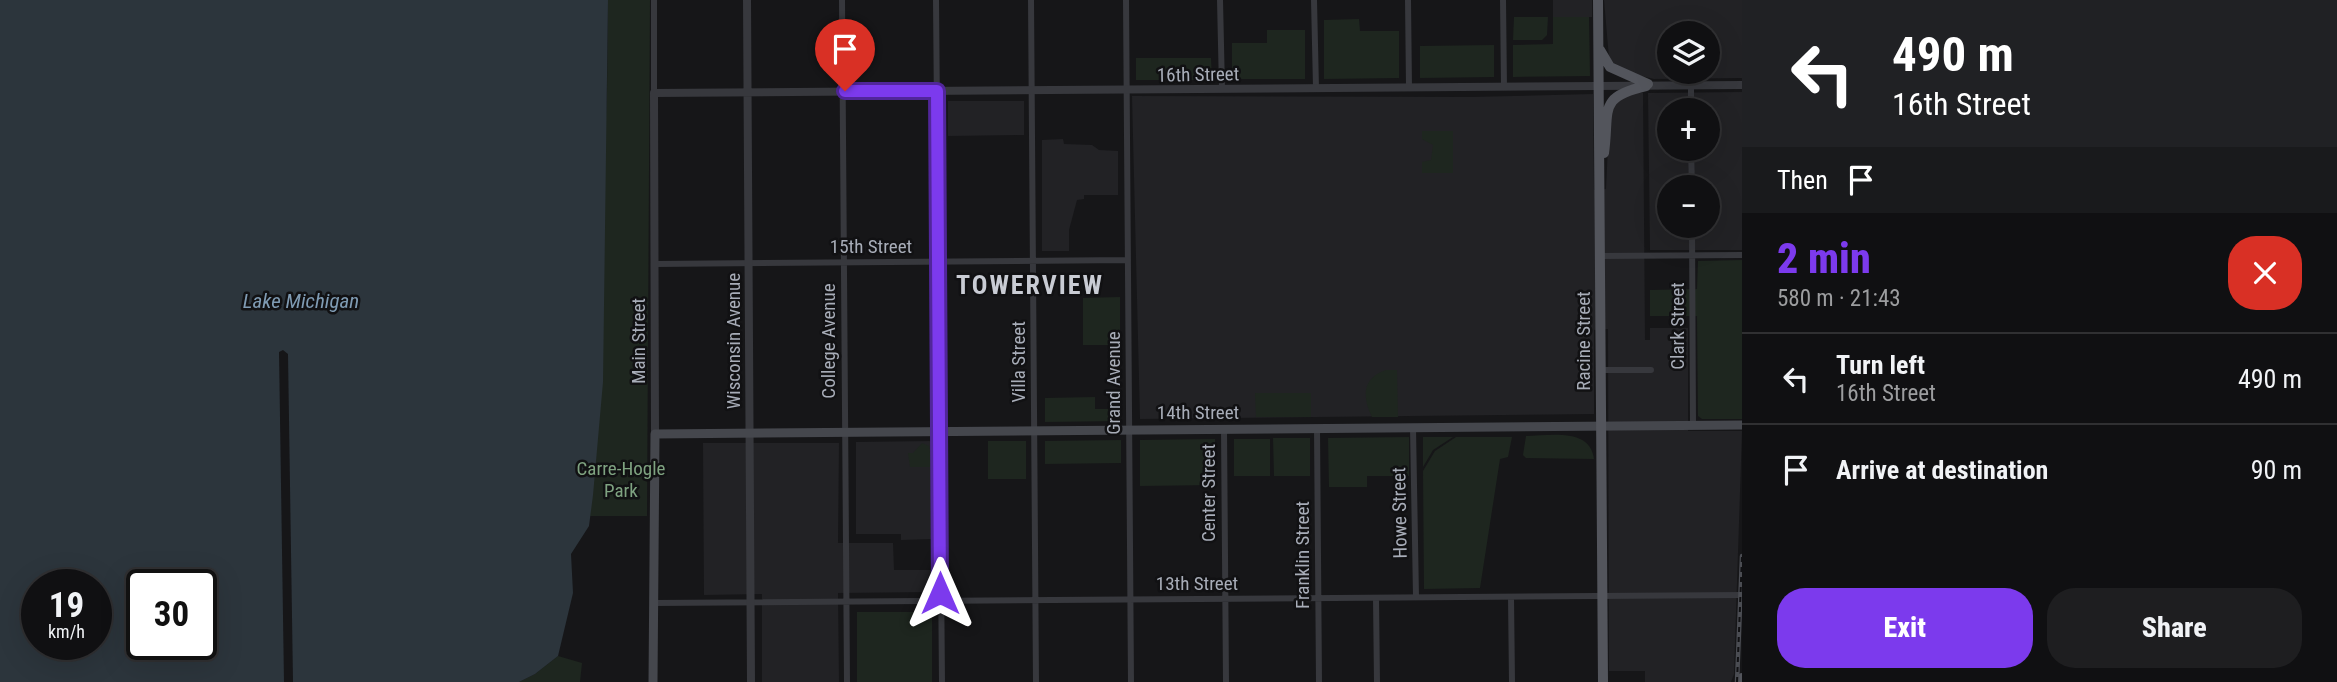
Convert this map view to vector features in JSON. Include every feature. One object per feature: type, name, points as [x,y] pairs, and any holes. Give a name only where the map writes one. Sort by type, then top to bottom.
[{"type":"main road","name":"Racine Street","points":[[1598,0],[1603,682]]},
{"type":"main road","points":[[1598,46],[1610,67],[1649,86]]},
{"type":"main road","points":[[1599,163],[1604,153],[1611,101],[1620,92],[1649,86]]},
{"type":"main road","name":"14th Street","points":[[655,434],[1742,425]]},
{"type":"main road","name":"Main Street","points":[[653,682],[655,434]]},
{"type":"street","name":"Main Street","points":[[654,0],[655,434]]},
{"type":"street","name":"Wisconsin Avenue","points":[[747,0],[751,682]]},
{"type":"street","name":"College Avenue","points":[[842,0],[845,91],[843,261],[847,682]]},
{"type":"street","points":[[936,0],[942,682]]},
{"type":"street","name":"Villa Street","points":[[1031,0],[1036,682]]},
{"type":"street","name":"Grand Avenue","points":[[1126,0],[1131,682]]},
{"type":"street","points":[[1220,0],[1222,89]]},
{"type":"street","points":[[1314,0],[1316,88]]},
{"type":"street","points":[[1408,0],[1409,87]]},
{"type":"street","points":[[1503,0],[1503,87]]},
{"type":"street","points":[[1691,85],[1691,98]]},
{"type":"street","name":"16th Street","points":[[654,93],[1742,85]]},
{"type":"street","name":"Clark Street","points":[[1692,238],[1693,425]]},
{"type":"street","points":[[1600,256],[1742,255]]},
{"type":"street","name":"15th Street","points":[[655,264],[1128,260]]},
{"type":"street","points":[[1601,370],[1651,370]]},
{"type":"street","name":"Franklin Street","points":[[1317,428],[1319,682]]},
{"type":"street","name":"Howe Street","points":[[1413,428],[1416,597]]},
{"type":"street","name":"Center Street","points":[[1224,429],[1226,682]]},
{"type":"street","name":"13th Street","points":[[653,603],[1742,595]]},
{"type":"street","points":[[1511,597],[1512,682]]},
{"type":"street","points":[[1376,598],[1377,682]]},
{"type":"shaded area","points":[[1553,0],[1592,0],[1592,17],[1553,17]]},
{"type":"shaded area","points":[[1604,0],[1742,0],[1742,78],[1720,78],[1720,21],[1657,21],[1657,79],[1620,71],[1609,58]]},
{"type":"shaded area","points":[[1742,92],[1742,250],[1650,250],[1648,93]]},
{"type":"shaded area","points":[[1631,93],[1643,93],[1645,340],[1650,340],[1650,328],[1688,328],[1688,431],[1742,431],[1734,674],[1731,682],[1645,682],[1645,671],[1609,671],[1608,329],[1594,330],[1594,414],[1140,419],[1132,96],[1471,97],[1593,94],[1594,190],[1606,189],[1609,124],[1614,102]]},
{"type":"shaded area","points":[[948,101],[1024,101],[1024,135],[948,136]]},
{"type":"shaded area","points":[[1063,139],[1064,144],[1092,145],[1099,150],[1118,151],[1118,195],[1084,195],[1084,199],[1077,200],[1069,230],[1069,251],[1042,251],[1042,140]]},
{"type":"shaded area","points":[[932,441],[932,539],[901,540],[901,534],[856,534],[856,442]]},
{"type":"shaded area","points":[[703,443],[839,443],[838,543],[893,543],[894,570],[932,570],[933,592],[838,593],[839,682],[762,682],[762,594],[704,595]]},
{"type":"green space","name":"Carre-Hogle Park","points":[[608,0],[650,0],[647,516],[590,516],[607,92]]},
{"type":"green space","points":[[1514,17],[1548,17],[1547,35],[1542,40],[1513,40]]},
{"type":"green space","points":[[1553,17],[1589,17],[1590,76],[1513,77],[1513,45],[1553,44]]},
{"type":"green space","points":[[1359,19],[1360,31],[1399,31],[1399,78],[1324,79],[1324,20]]},
{"type":"green space","points":[[1267,30],[1305,30],[1305,79],[1232,79],[1232,43],[1267,43]]},
{"type":"green space","points":[[1494,45],[1494,77],[1420,78],[1420,46]]},
{"type":"green space","points":[[1136,58],[1211,58],[1212,80],[1136,80]]},
{"type":"green space","points":[[1422,131],[1453,131],[1453,173],[1422,173],[1422,162],[1431,160],[1433,145],[1422,139]]},
{"type":"green space","points":[[1742,260],[1742,419],[1702,419],[1698,416],[1697,316],[1650,316],[1650,290],[1697,289],[1698,261]]},
{"type":"green space","points":[[1120,297],[1120,345],[1083,345],[1083,298]]},
{"type":"green space","points":[[1386,370],[1397,370],[1398,417],[1372,417],[1366,389],[1372,378]]},
{"type":"green space","points":[[1255,393],[1311,393],[1311,417],[1256,417]]},
{"type":"green space","points":[[1095,397],[1095,409],[1121,409],[1121,421],[1045,422],[1045,398]]},
{"type":"green space","points":[[1567,435],[1577,438],[1591,449],[1594,459],[1526,458],[1523,455],[1526,436]]},
{"type":"green space","points":[[1409,437],[1409,476],[1367,476],[1367,487],[1329,487],[1328,438]]},
{"type":"green space","points":[[1423,437],[1453,437],[1433,450],[1423,467]]},
{"type":"green space","points":[[1456,437],[1512,437],[1508,457],[1500,459],[1480,588],[1424,589],[1423,471],[1435,451]]},
{"type":"green space","points":[[1273,438],[1310,438],[1310,476],[1274,476]]},
{"type":"green space","points":[[1215,439],[1215,485],[1140,486],[1140,440]]},
{"type":"green space","points":[[1234,439],[1270,439],[1270,476],[1234,476]]},
{"type":"green space","points":[[1121,440],[1121,463],[1045,464],[1045,441]]},
{"type":"green space","points":[[988,441],[1026,441],[1026,479],[988,479]]},
{"type":"green space","points":[[922,443],[929,446],[932,467],[910,467],[908,453],[913,453]]},
{"type":"green space","points":[[857,612],[932,612],[932,682],[857,682]]},
{"type":"green space","points":[[558,656],[582,663],[580,682],[519,682],[535,674]]},
{"type":"water","name":"Lake Michigan","points":[[0,0],[608,0],[603,382],[589,526],[571,554],[573,593],[558,656],[535,674],[519,682],[0,682]]},
{"type":"pier","points":[[283,350],[288,354],[293,682],[284,682],[279,352]]},
{"type":"railway","points":[[1737,682],[1742,556]]},
{"type":"district","name":"TOWERVIEW","points":[[1030,285]]},
{"type":"route","points":[[845,91],[937,91],[940,593]]}]
